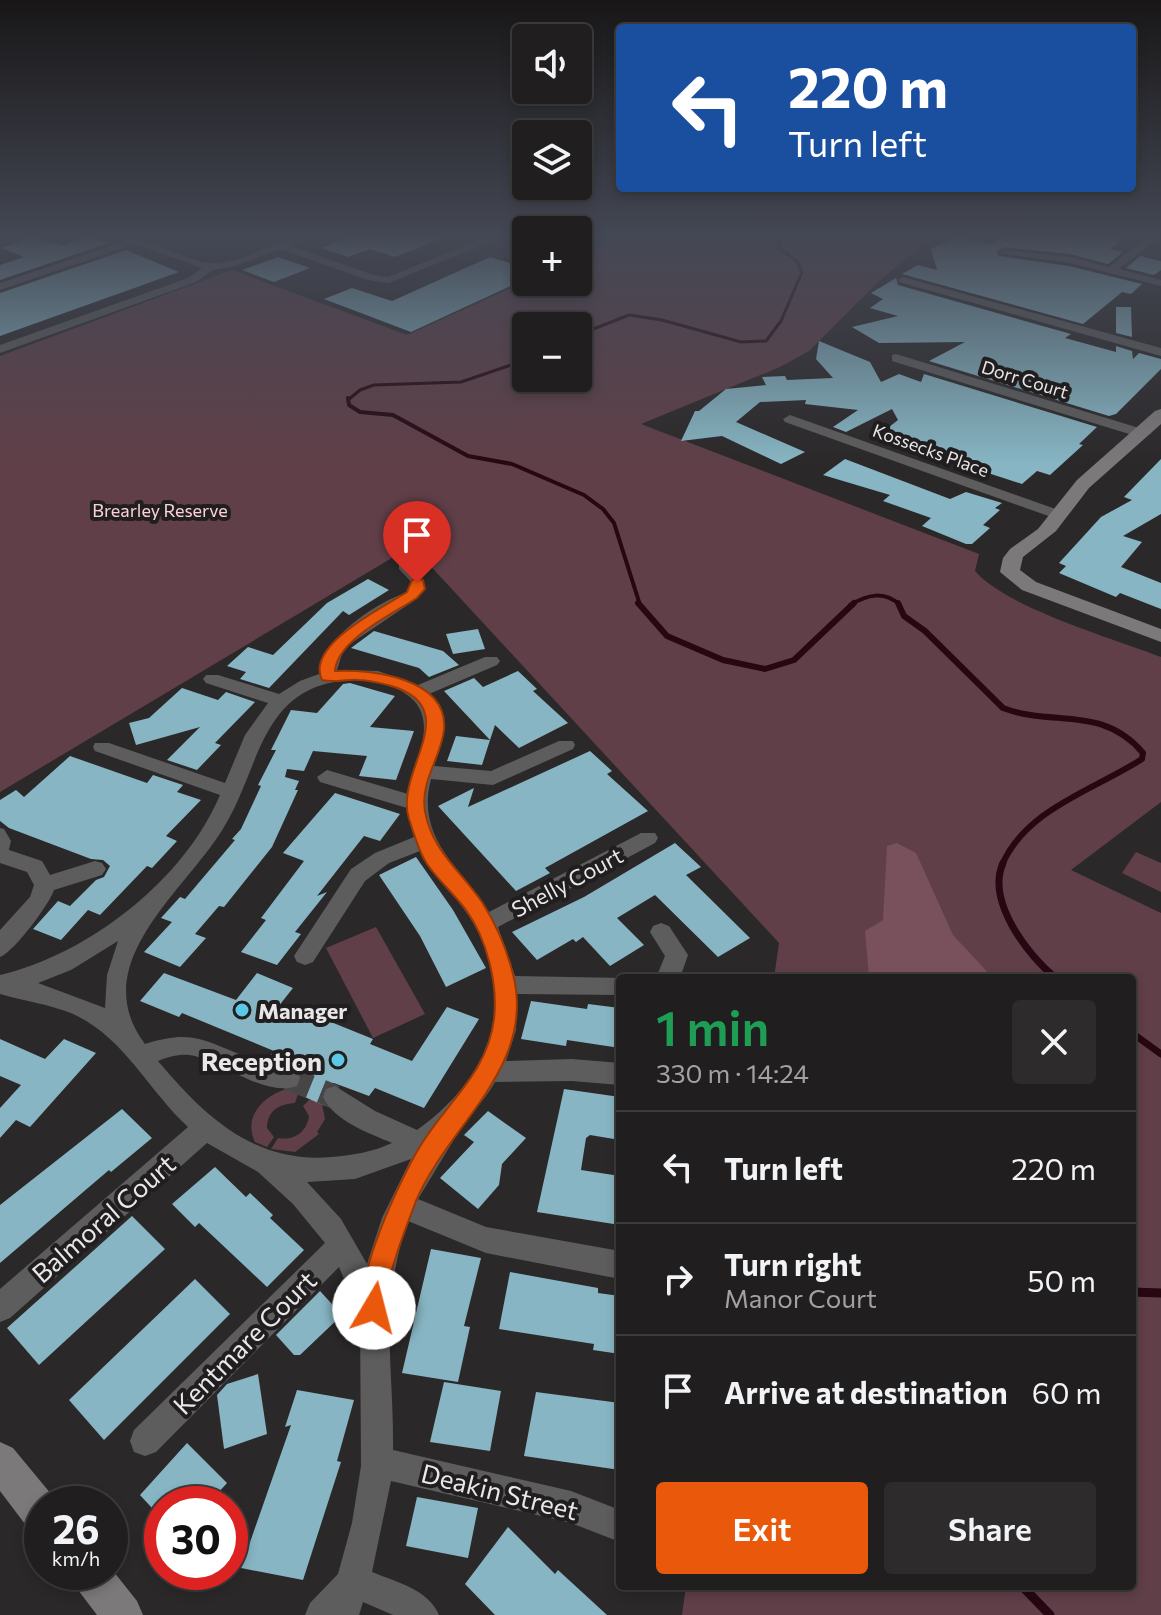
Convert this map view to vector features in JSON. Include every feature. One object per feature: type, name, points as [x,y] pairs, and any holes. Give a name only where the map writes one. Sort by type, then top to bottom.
[{"type":"street","points":[[0,349],[102,312]]},
{"type":"street","points":[[1019,312],[1161,352]]},
{"type":"street","name":"Dorr Court","points":[[896,358],[1144,434]]},
{"type":"street","points":[[1161,414],[1144,434],[1093,475],[1045,532],[1017,551],[1010,562],[1010,572],[1029,586],[1161,636]]},
{"type":"street","name":"Kossecks Place","points":[[790,419],[1059,515]]},
{"type":"street","points":[[328,677],[329,657],[345,639],[409,597]]},
{"type":"street","points":[[418,692],[491,661]]},
{"type":"street","points":[[0,985],[26,978],[80,953],[133,920],[208,835],[232,792],[254,731],[280,701],[302,687],[328,677],[351,674],[402,684],[418,692],[430,705],[436,724],[415,802],[425,841],[433,858],[485,924],[505,985],[502,1037],[489,1072],[422,1163],[403,1206],[377,1281],[378,1462],[370,1521],[342,1615]]},
{"type":"street","points":[[212,679],[280,701]]},
{"type":"street","points":[[421,772],[493,778],[566,745]]},
{"type":"street","points":[[102,747],[232,792]]},
{"type":"street","points":[[327,777],[396,800],[415,802]]},
{"type":"street","name":"Shelly Court","points":[[485,924],[648,838]]},
{"type":"street","points":[[305,956],[358,875],[382,858],[425,841]]},
{"type":"street","points":[[0,948],[40,901],[45,885],[35,867],[1,854]]},
{"type":"street","points":[[45,885],[95,869]]},
{"type":"street","points":[[160,891],[137,925],[117,985],[117,1020],[168,1092],[206,1128],[258,1159],[307,1200],[342,1245],[367,1296],[375,1339]]},
{"type":"street","points":[[661,932],[677,955],[676,965],[670,974]]},
{"type":"street","points":[[0,985],[56,999],[93,1013],[136,1049],[191,1045],[253,1070],[288,1078]]},
{"type":"street","points":[[505,985],[616,986]]},
{"type":"street","points":[[489,1072],[572,1070],[616,1074]]},
{"type":"street","points":[[335,1097],[366,1119],[419,1143]]},
{"type":"street","points":[[258,1159],[288,1169],[345,1169],[377,1163],[419,1143],[460,1114]]},
{"type":"street","name":"Balmoral Court","points":[[0,1308],[206,1128]]},
{"type":"street","points":[[403,1206],[486,1240],[616,1264]]},
{"type":"street","name":"Kentmare Court","points":[[145,1441],[342,1245]]},
{"type":"street","points":[[0,1461],[24,1491]]},
{"type":"street","name":"Deakin Street","points":[[378,1462],[571,1507],[616,1524]]},
{"type":"street","points":[[322,1615],[353,1581]]},
{"type":"street","points":[[353,1581],[402,1601],[422,1615]]},
{"type":"street","points":[[103,1590],[123,1615]]},
{"type":"lane","points":[[402,567],[418,585],[409,597]]},
{"type":"lane","points":[[0,832],[6,841],[1,854]]},
{"type":"green space","name":"Brearley Reserve","points":[[118,312],[346,312],[407,335],[457,312],[512,312],[512,392],[592,392],[592,312],[848,312],[809,351],[780,367],[641,424],[979,554],[975,571],[990,585],[1011,597],[1062,621],[1161,657],[1161,802],[1071,870],[1161,913],[1161,1615],[682,1615],[685,1590],[1136,1590],[1136,974],[775,974],[779,943],[412,546],[0,792],[0,356]]},
{"type":"green space","points":[[1136,852],[1161,863],[1161,892],[1122,873]]},
{"type":"green space","points":[[376,927],[425,1014],[373,1038],[326,948]]},
{"type":"green space","points":[[286,1089],[298,1094],[295,1103],[279,1107],[272,1113],[267,1128],[274,1137],[267,1147],[255,1142],[251,1124],[257,1109],[269,1097]]},
{"type":"green space","points":[[310,1099],[322,1104],[325,1119],[317,1132],[319,1134],[295,1152],[271,1149],[278,1138],[294,1137],[303,1131],[309,1116],[303,1106]]},
{"type":"shaded area","points":[[897,843],[916,853],[953,935],[989,974],[869,974],[865,931],[883,920],[887,846]]},
{"type":"building","points":[[0,312],[66,312],[0,336]]},
{"type":"building","points":[[359,312],[454,312],[411,332]]},
{"type":"building","points":[[885,312],[995,312],[1071,334],[1065,338],[1116,352],[1116,346],[1132,351],[1133,359],[1139,353],[1161,359],[1161,369],[1116,414],[1109,416],[929,361],[965,342],[879,343],[852,327],[898,316]]},
{"type":"building","points":[[1041,312],[1097,312],[1083,324]]},
{"type":"building","points":[[1116,312],[1131,312],[1132,337],[1116,333]]},
{"type":"building","points":[[819,341],[870,362],[881,382],[899,374],[921,382],[924,374],[1097,427],[1079,444],[1083,445],[1050,475],[1037,471],[1022,484],[988,473],[992,469],[880,434],[898,420],[892,409],[846,432],[833,427],[858,410],[805,404],[806,400],[760,402],[736,422],[805,452],[781,464],[722,436],[681,441],[695,411],[726,389],[766,385],[762,377],[785,376],[787,380],[833,378],[816,359]]},
{"type":"building","points":[[845,459],[950,499],[966,492],[1002,503],[995,508],[1000,510],[983,525],[990,528],[972,544],[966,544],[922,526],[931,518],[883,501],[890,495],[823,475]]},
{"type":"building","points":[[1161,459],[1161,514],[1123,536],[1142,542],[1121,567],[1161,583],[1161,609],[1120,593],[1116,597],[1059,573],[1066,566],[1059,563],[1101,517],[1132,500],[1124,497]]},
{"type":"building","points":[[368,579],[389,590],[349,615],[343,611],[269,688],[240,679],[246,672],[227,666],[248,647],[273,655],[327,603]]},
{"type":"building","points":[[478,629],[485,649],[453,654],[446,634]]},
{"type":"building","points":[[374,631],[443,651],[459,665],[429,677],[419,668],[351,648]]},
{"type":"building","points":[[518,671],[537,689],[533,691],[568,723],[519,748],[495,725],[490,740],[444,691],[474,678],[483,687]]},
{"type":"building","points":[[350,683],[395,696],[370,727],[414,731],[396,780],[359,776],[367,756],[313,751],[304,771],[287,769],[285,777],[299,781],[295,790],[298,790],[272,847],[224,907],[219,906],[195,934],[206,938],[180,967],[144,952],[172,922],[161,918],[180,897],[185,899],[235,840],[232,839],[241,829],[261,786],[258,785],[276,750],[271,750],[291,710],[317,713],[343,684]]},
{"type":"building","points":[[182,688],[218,700],[226,692],[255,702],[215,743],[221,745],[197,770],[167,760],[200,727],[136,745],[129,723],[149,718]]},
{"type":"building","points":[[456,736],[490,740],[482,765],[447,761]]},
{"type":"building","points":[[590,751],[612,771],[607,774],[648,811],[545,868],[550,873],[516,891],[438,806],[474,788],[468,807]]},
{"type":"building","points":[[70,756],[147,783],[153,775],[183,785],[177,792],[201,800],[166,836],[177,841],[152,868],[147,866],[100,915],[88,910],[61,940],[33,929],[58,901],[70,906],[96,880],[104,877],[110,866],[103,860],[91,859],[9,828],[0,821],[0,800],[16,790],[24,797]]},
{"type":"building","points":[[335,793],[400,814],[380,841],[364,836],[317,896],[327,892],[295,932],[301,934],[277,965],[241,952],[266,920],[261,918],[304,861],[283,853]]},
{"type":"building","points":[[675,843],[701,867],[686,875],[750,938],[718,957],[655,895],[617,918],[644,945],[610,966],[583,937],[576,942],[573,939],[537,960],[512,932],[584,897]]},
{"type":"building","points":[[416,857],[453,910],[486,968],[446,987],[420,936],[379,875]]},
{"type":"building","points":[[164,973],[236,1000],[257,973],[293,988],[278,1007],[323,1025],[326,1020],[373,1039],[370,1044],[412,1061],[447,1007],[479,1019],[424,1108],[375,1088],[369,1096],[334,1083],[323,1088],[320,1096],[325,1106],[289,1090],[300,1087],[303,1079],[300,1069],[271,1055],[274,1051],[182,1013],[179,1017],[140,1001]]},
{"type":"building","points":[[531,1001],[587,1009],[588,1004],[616,1008],[616,1047],[567,1040],[566,1046],[521,1039]]},
{"type":"building","points":[[0,1039],[45,1059],[64,1039],[96,1053],[30,1127],[16,1120],[0,1138],[0,1108],[21,1085],[0,1076]]},
{"type":"building","points":[[564,1089],[616,1096],[616,1139],[590,1135],[586,1138],[581,1170],[616,1175],[616,1224],[537,1212]]},
{"type":"building","points":[[122,1109],[152,1138],[111,1172],[109,1170],[0,1263],[0,1205]]},
{"type":"building","points":[[488,1111],[526,1138],[502,1164],[499,1185],[478,1209],[440,1178],[474,1142],[464,1135]]},
{"type":"building","points":[[215,1167],[246,1197],[250,1193],[273,1215],[270,1218],[304,1250],[267,1287],[199,1223],[195,1227],[172,1204]]},
{"type":"building","points":[[132,1216],[165,1249],[39,1365],[7,1328]]},
{"type":"building","points":[[431,1249],[481,1258],[464,1326],[470,1327],[458,1382],[402,1373]]},
{"type":"building","points":[[510,1272],[598,1288],[598,1293],[616,1295],[616,1353],[593,1350],[594,1344],[499,1329]]},
{"type":"building","points":[[195,1279],[230,1314],[104,1440],[69,1400]]},
{"type":"building","points":[[320,1291],[342,1315],[300,1355],[294,1355],[276,1335]]},
{"type":"building","points":[[258,1374],[267,1434],[224,1449],[217,1395],[227,1384]]},
{"type":"building","points":[[444,1382],[501,1391],[490,1451],[430,1442]]},
{"type":"building","points":[[297,1390],[354,1400],[337,1461],[341,1462],[303,1580],[248,1569],[248,1548],[291,1425],[285,1427]]},
{"type":"building","points":[[536,1392],[616,1402],[616,1469],[524,1456]]},
{"type":"building","points":[[187,1443],[227,1483],[224,1486],[148,1486]]},
{"type":"building","points":[[417,1497],[478,1508],[468,1558],[406,1546]]},
{"type":"building","points":[[508,1527],[555,1574],[558,1570],[607,1615],[495,1615],[465,1584]]},
{"type":"waterway","points":[[592,330],[629,315],[662,320],[741,342],[766,341],[785,312]]},
{"type":"waterway","points":[[348,400],[360,390],[374,385],[461,382],[512,365]]},
{"type":"waterway","points":[[348,400],[349,405],[360,412],[393,415],[468,456],[512,464],[584,495],[603,509],[614,523],[640,605]]},
{"type":"waterway","points":[[854,603],[882,596],[898,604]]},
{"type":"waterway","points":[[638,603],[667,636],[723,660],[765,669],[794,660],[854,603]]},
{"type":"waterway","points":[[850,605],[854,603]]},
{"type":"waterway","points":[[898,604],[904,616],[925,631],[1003,708],[1111,728],[1128,738],[1143,753],[1142,759],[1044,815],[1027,829],[1003,864]]},
{"type":"waterway","points":[[1003,864],[999,878],[1005,910],[1022,942],[1052,974]]},
{"type":"waterway","points":[[1136,1036],[1161,1054]]},
{"type":"waterway","points":[[1136,1292],[1161,1293]]},
{"type":"waterway","points":[[1026,1590],[1050,1615]]},
{"type":"tunnel","points":[[288,1078],[335,1097]]},
{"type":"place","name":"Manager","points":[[242,1010]]},
{"type":"place","name":"Reception","points":[[338,1060]]},
{"type":"route","points":[[374,1308],[379,1270],[406,1196],[428,1153],[489,1072],[497,1054],[505,1018],[503,977],[485,924],[433,858],[416,814],[418,782],[436,732],[430,705],[418,692],[395,681],[359,675],[328,677],[326,669],[330,655],[345,639],[412,595],[418,589],[417,583]]}]
